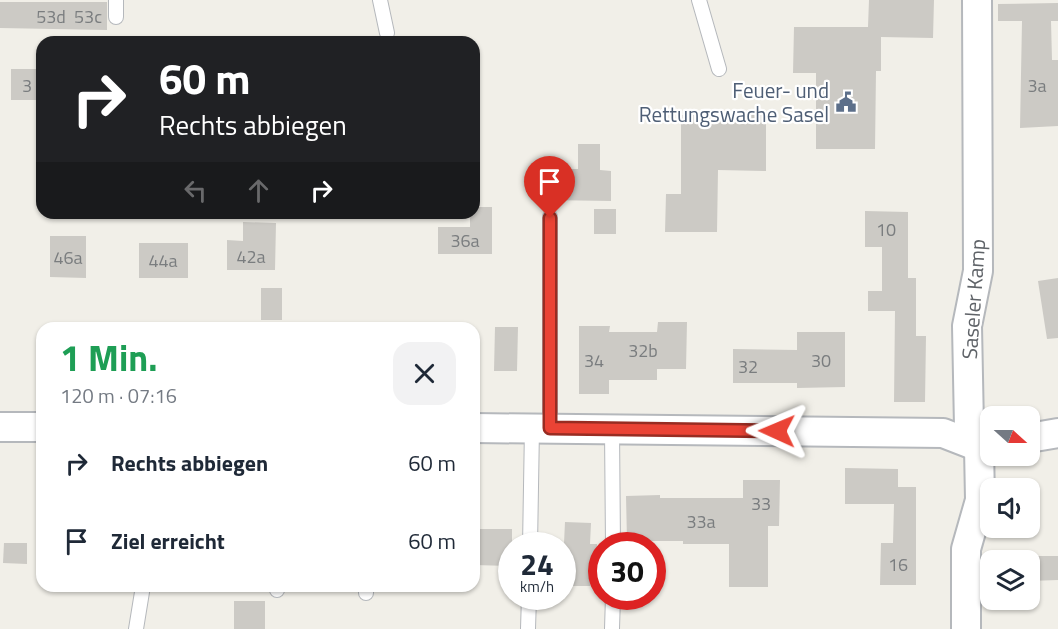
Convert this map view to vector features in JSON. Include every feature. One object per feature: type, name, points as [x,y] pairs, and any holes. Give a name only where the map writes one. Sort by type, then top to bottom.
[{"type":"street","name":"Saseler Kamp","points":[[977,0],[978,271],[967,326],[969,427],[980,440]]},
{"type":"street","points":[[0,427],[36,427]]},
{"type":"street","points":[[480,428],[943,433],[980,444]]},
{"type":"street","points":[[1040,436],[1058,433]]},
{"type":"street","name":"Saseler Kamp","points":[[966,629],[966,549],[980,500],[983,466]]},
{"type":"lane","points":[[116,0],[116,17]]},
{"type":"lane","points":[[380,0],[387,33]]},
{"type":"lane","points":[[699,0],[719,69]]},
{"type":"lane","points":[[531,532],[541,428],[550,218]]},
{"type":"lane","points":[[612,429],[613,532]]},
{"type":"lane","points":[[136,629],[142,592]]},
{"type":"lane","points":[[528,629],[529,610]]},
{"type":"lane","points":[[612,629],[613,610]]},
{"type":"building","name":"Feuer- und Rettungswache Sasel","points":[[869,0],[934,0],[933,38],[881,37],[881,71],[876,71],[875,149],[816,149],[816,73],[793,73],[794,27],[868,27]]},
{"type":"building","points":[[0,2],[107,2],[107,30],[0,28]]},
{"type":"building","points":[[1058,3],[1058,21],[1051,21],[1052,60],[1058,60],[1058,126],[1020,128],[1022,21],[998,21],[998,4]]},
{"type":"building","points":[[11,69],[36,69],[36,100],[11,100]]},
{"type":"building","points":[[681,115],[766,115],[766,171],[718,170],[717,232],[665,232],[666,194],[681,194]]},
{"type":"building","points":[[578,144],[600,144],[600,170],[611,171],[611,201],[546,200],[547,169],[578,169]]},
{"type":"building","points":[[480,207],[492,207],[492,254],[438,254],[438,227],[470,227],[470,219],[480,219]]},
{"type":"building","points":[[594,209],[616,209],[616,234],[594,234]]},
{"type":"building","points":[[865,211],[908,212],[908,278],[916,278],[916,336],[926,336],[925,402],[894,402],[895,311],[868,311],[868,291],[882,291],[882,247],[865,247]]},
{"type":"building","points":[[243,222],[276,223],[275,270],[227,270],[227,240],[243,241]]},
{"type":"building","points":[[50,236],[86,236],[86,278],[50,277]]},
{"type":"building","points":[[139,243],[188,243],[188,278],[139,278]]},
{"type":"building","points":[[1058,278],[1058,338],[1047,339],[1038,281]]},
{"type":"building","points":[[261,288],[282,288],[282,320],[261,320]]},
{"type":"building","points":[[658,322],[687,322],[686,369],[657,369],[657,380],[609,380],[609,394],[579,394],[579,326],[610,326],[609,332],[657,332]]},
{"type":"building","points":[[495,327],[518,327],[517,371],[494,371]]},
{"type":"building","points":[[797,332],[845,332],[845,387],[797,388],[797,383],[733,383],[733,349],[797,350]]},
{"type":"building","points":[[845,468],[898,469],[898,487],[916,487],[916,585],[880,585],[881,543],[893,543],[894,504],[845,504]]},
{"type":"building","points":[[743,480],[780,480],[779,526],[768,526],[768,587],[729,587],[729,544],[683,544],[683,541],[666,541],[666,532],[627,532],[626,496],[743,498]]},
{"type":"building","points":[[565,522],[591,523],[591,532],[588,532],[588,586],[576,586],[576,532],[565,532]]},
{"type":"building","points":[[480,529],[512,529],[512,532],[498,532],[498,566],[480,565]]},
{"type":"building","points":[[4,543],[27,543],[27,564],[3,563]]},
{"type":"building","points":[[1040,556],[1058,556],[1058,580],[1040,581]]},
{"type":"building","points":[[234,601],[265,601],[265,629],[234,629]]},
{"type":"place","name":"Feuer- und Rettungswache Sasel","points":[[846,102]]},
{"type":"route","points":[[550,218],[550,428],[777,431]]}]
